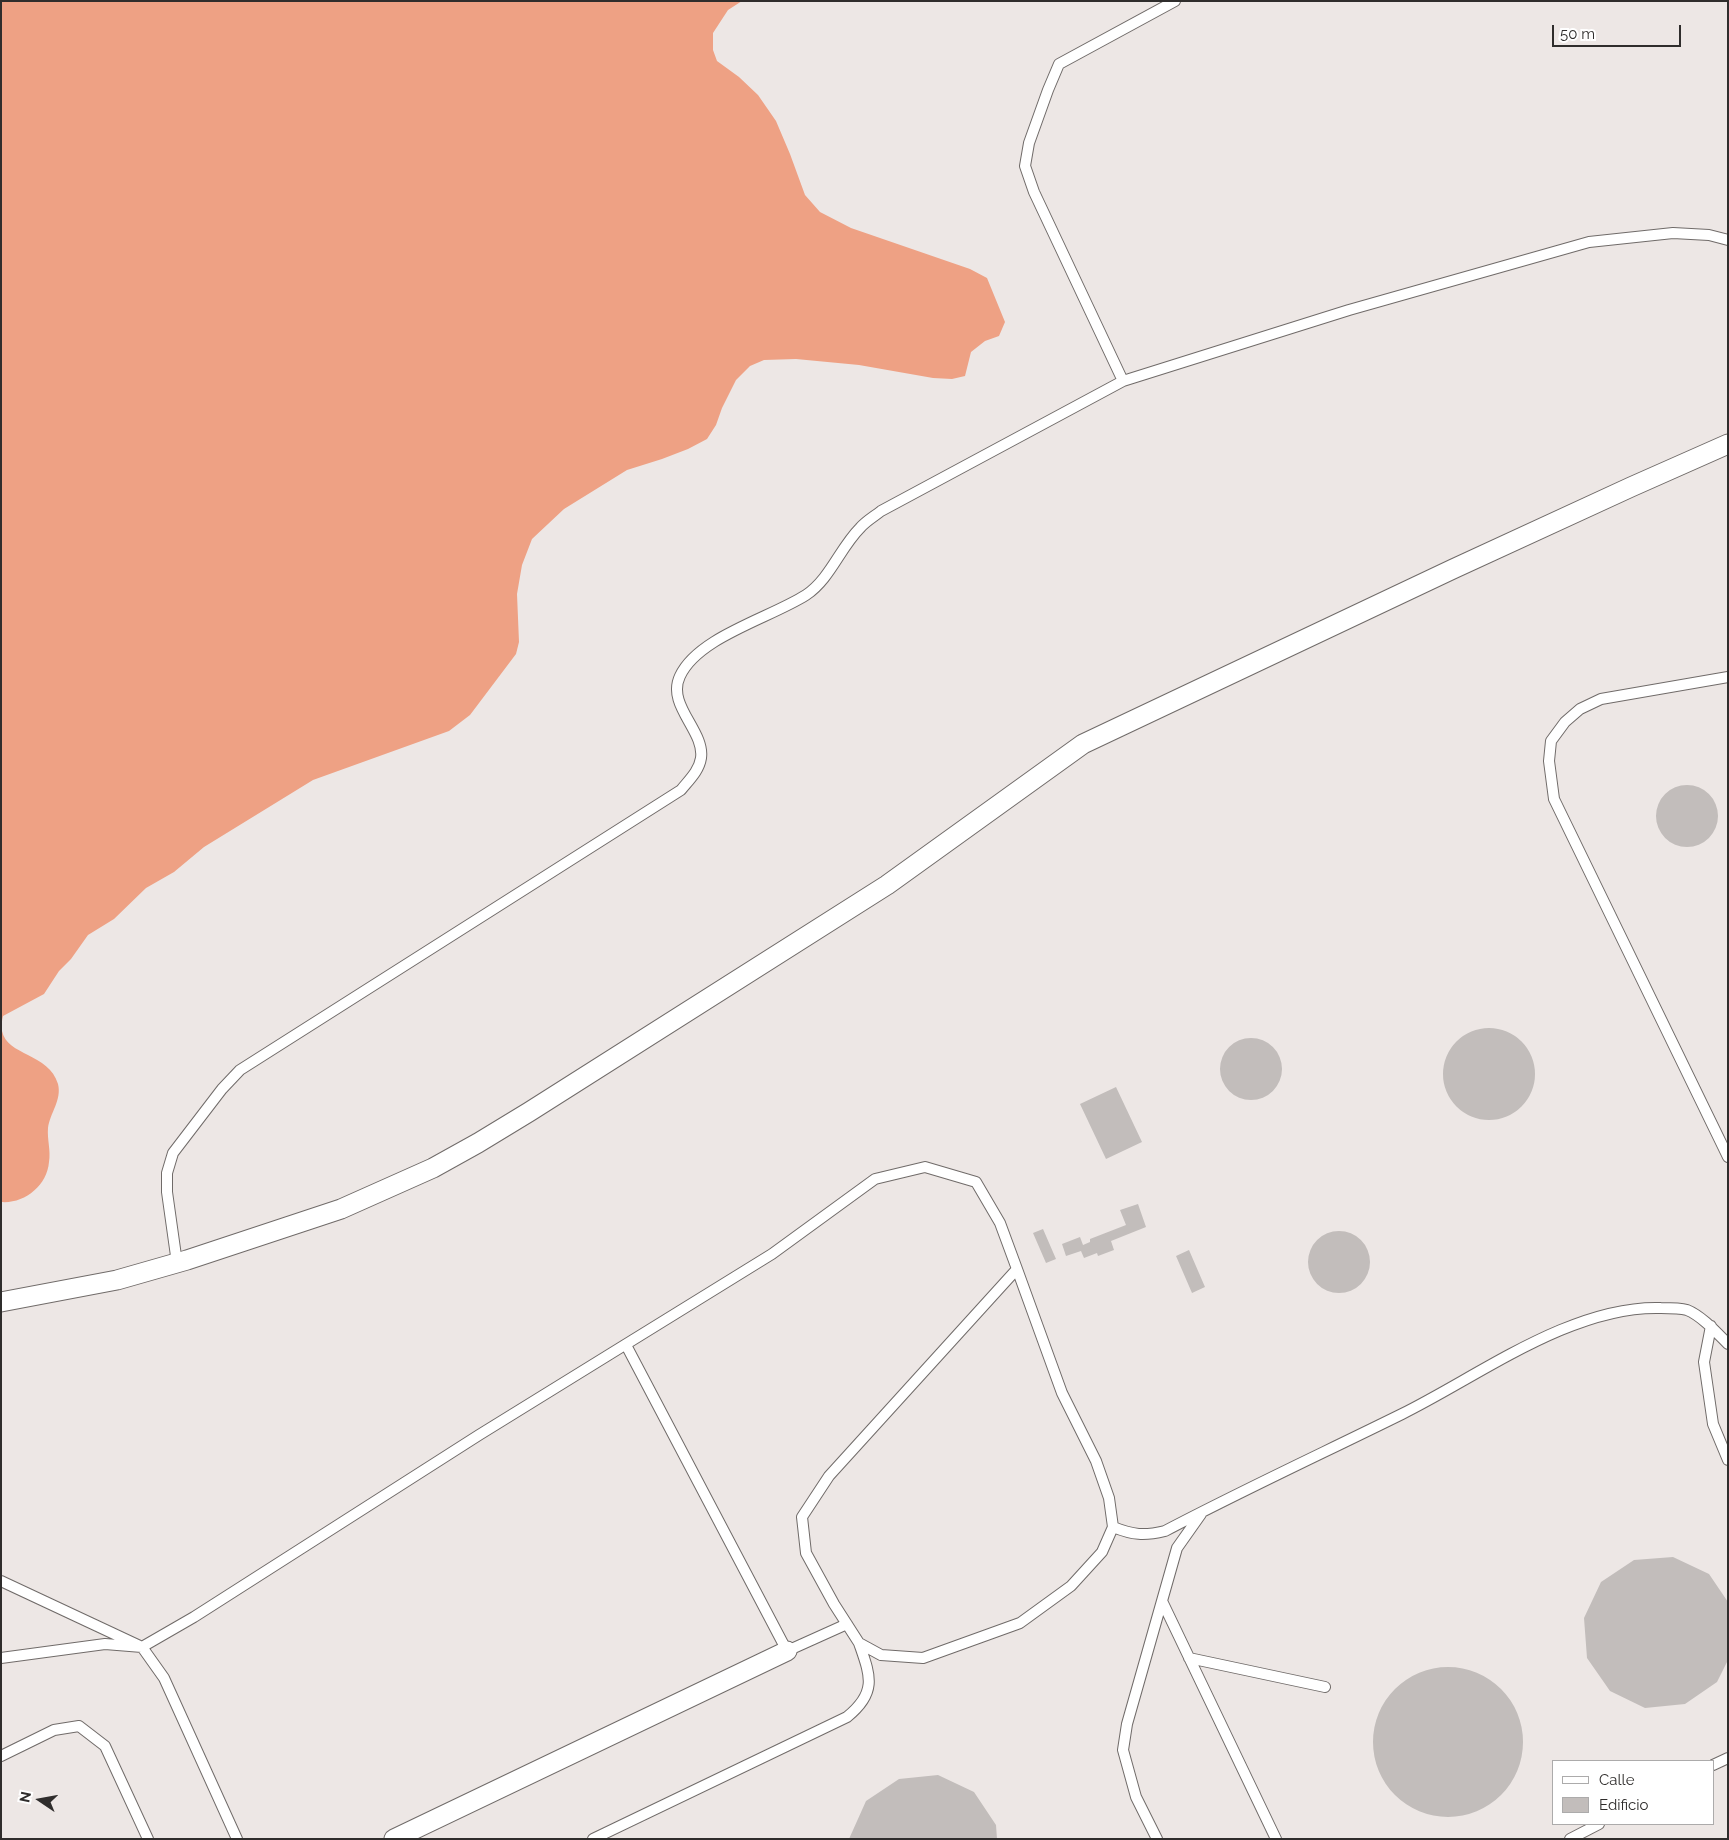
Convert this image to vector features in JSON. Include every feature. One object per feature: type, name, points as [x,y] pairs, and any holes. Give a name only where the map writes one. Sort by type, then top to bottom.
[{"type":"street","points":[[1,1302],[117,1280],[177,1263],[342,1209],[433,1168],[478,1143],[887,885],[1083,744],[1488,552],[1728,444]]},
{"type":"street","points":[[394,1839],[787,1651]]},
{"type":"lane","points":[[1122,382],[1034,192],[1025,166],[1029,143],[1059,64],[1175,1]]},
{"type":"lane","points":[[177,1263],[167,1192],[167,1173],[174,1153],[222,1089],[240,1070],[681,790],[696,772],[701,758],[699,743],[677,698],[679,677],[693,658],[714,642],[807,594],[825,577],[861,527],[881,511],[1122,382],[1349,310],[1589,242],[1673,234],[1709,235],[1728,240]]},
{"type":"lane","points":[[1728,677],[1602,699],[1580,709],[1565,722],[1551,741],[1549,761],[1554,799],[1728,1157]]},
{"type":"lane","points":[[1,1658],[105,1644],[142,1647],[194,1617],[772,1254],[875,1179],[925,1167],[976,1182],[1000,1223],[1062,1393],[1096,1462],[1109,1498],[1113,1527],[1102,1552],[1071,1586],[1020,1623],[924,1658],[881,1655],[859,1642]]},
{"type":"lane","points":[[593,1839],[847,1717],[856,1710],[868,1692],[869,1674],[859,1642],[806,1552],[802,1517],[829,1476],[1017,1269]]},
{"type":"lane","points":[[1113,1527],[1129,1533],[1146,1535],[1165,1531],[1404,1413],[1549,1335],[1579,1322],[1618,1312],[1660,1308],[1687,1310],[1711,1326],[1728,1344]]},
{"type":"lane","points":[[1711,1326],[1704,1362],[1713,1424],[1728,1460]]},
{"type":"lane","points":[[626,1345],[787,1651],[847,1624]]},
{"type":"lane","points":[[1157,1839],[1136,1797],[1123,1750],[1127,1724],[1177,1548],[1203,1511]]},
{"type":"lane","points":[[1,1581],[142,1647],[164,1678],[237,1839]]},
{"type":"lane","points":[[1162,1601],[1276,1839]]},
{"type":"lane","points":[[1190,1658],[1326,1687]]},
{"type":"lane","points":[[1,1756],[54,1730],[79,1726],[105,1746],[148,1839]]},
{"type":"lane","points":[[1714,1765],[1728,1758]]},
{"type":"lane","points":[[1570,1839],[1597,1825]]},
{"type":"shaded area","points":[[1,1],[742,1],[728,10],[713,33],[713,50],[717,61],[739,77],[758,95],[776,121],[805,195],[820,212],[851,228],[970,269],[987,278],[1005,322],[999,336],[985,341],[971,352],[965,376],[952,379],[933,378],[859,365],[796,359],[764,360],[750,366],[736,380],[716,425],[707,439],[688,449],[627,470],[564,509],[532,539],[522,565],[517,594],[519,642],[516,654],[470,715],[449,731],[313,780],[204,847],[174,872],[146,888],[114,919],[88,935],[71,959],[59,971],[44,994],[3,1016],[2,1031],[5,1039],[20,1051],[46,1066],[53,1074],[59,1090],[48,1128],[49,1158],[44,1179],[26,1197],[10,1202],[1,1202]]},
{"type":"building","points":[[1687,785],[1699,787],[1709,794],[1716,804],[1718,816],[1716,828],[1709,838],[1699,845],[1687,847],[1675,845],[1665,838],[1658,828],[1656,816],[1658,804],[1665,794],[1675,787]]},
{"type":"building","points":[[1489,1028],[1507,1031],[1522,1041],[1532,1056],[1535,1074],[1532,1092],[1522,1107],[1507,1117],[1489,1120],[1471,1117],[1456,1107],[1446,1092],[1443,1074],[1446,1056],[1456,1041],[1471,1031]]},
{"type":"building","points":[[1251,1038],[1263,1040],[1273,1047],[1280,1057],[1282,1069],[1280,1081],[1273,1091],[1263,1098],[1251,1100],[1239,1098],[1229,1091],[1222,1081],[1220,1069],[1222,1057],[1229,1047],[1239,1040]]},
{"type":"building","points":[[1116,1087],[1142,1142],[1106,1159],[1080,1104]]},
{"type":"building","points":[[1138,1204],[1146,1227],[1111,1241],[1114,1250],[1098,1256],[1097,1253],[1084,1258],[1081,1251],[1066,1256],[1062,1244],[1080,1237],[1083,1245],[1090,1242],[1090,1239],[1126,1225],[1120,1210]]},
{"type":"building","points":[[1043,1229],[1056,1259],[1046,1263],[1033,1233]]},
{"type":"building","points":[[1339,1231],[1351,1233],[1361,1240],[1368,1250],[1370,1262],[1368,1274],[1361,1284],[1351,1291],[1339,1293],[1327,1291],[1317,1284],[1310,1274],[1308,1262],[1310,1250],[1317,1240],[1327,1233]]},
{"type":"building","points":[[1189,1250],[1205,1287],[1192,1293],[1176,1256]]},
{"type":"building","points":[[1673,1557],[1709,1574],[1728,1602],[1728,1660],[1717,1682],[1685,1704],[1645,1708],[1610,1691],[1587,1658],[1584,1618],[1601,1582],[1634,1560]]},
{"type":"building","points":[[1448,1667],[1477,1673],[1501,1689],[1517,1713],[1523,1742],[1517,1771],[1501,1795],[1477,1811],[1448,1817],[1419,1811],[1395,1795],[1379,1771],[1373,1742],[1379,1713],[1395,1689],[1419,1673]]},
{"type":"building","points":[[938,1775],[974,1792],[996,1825],[997,1839],[849,1839],[866,1801],[899,1779]]}]
